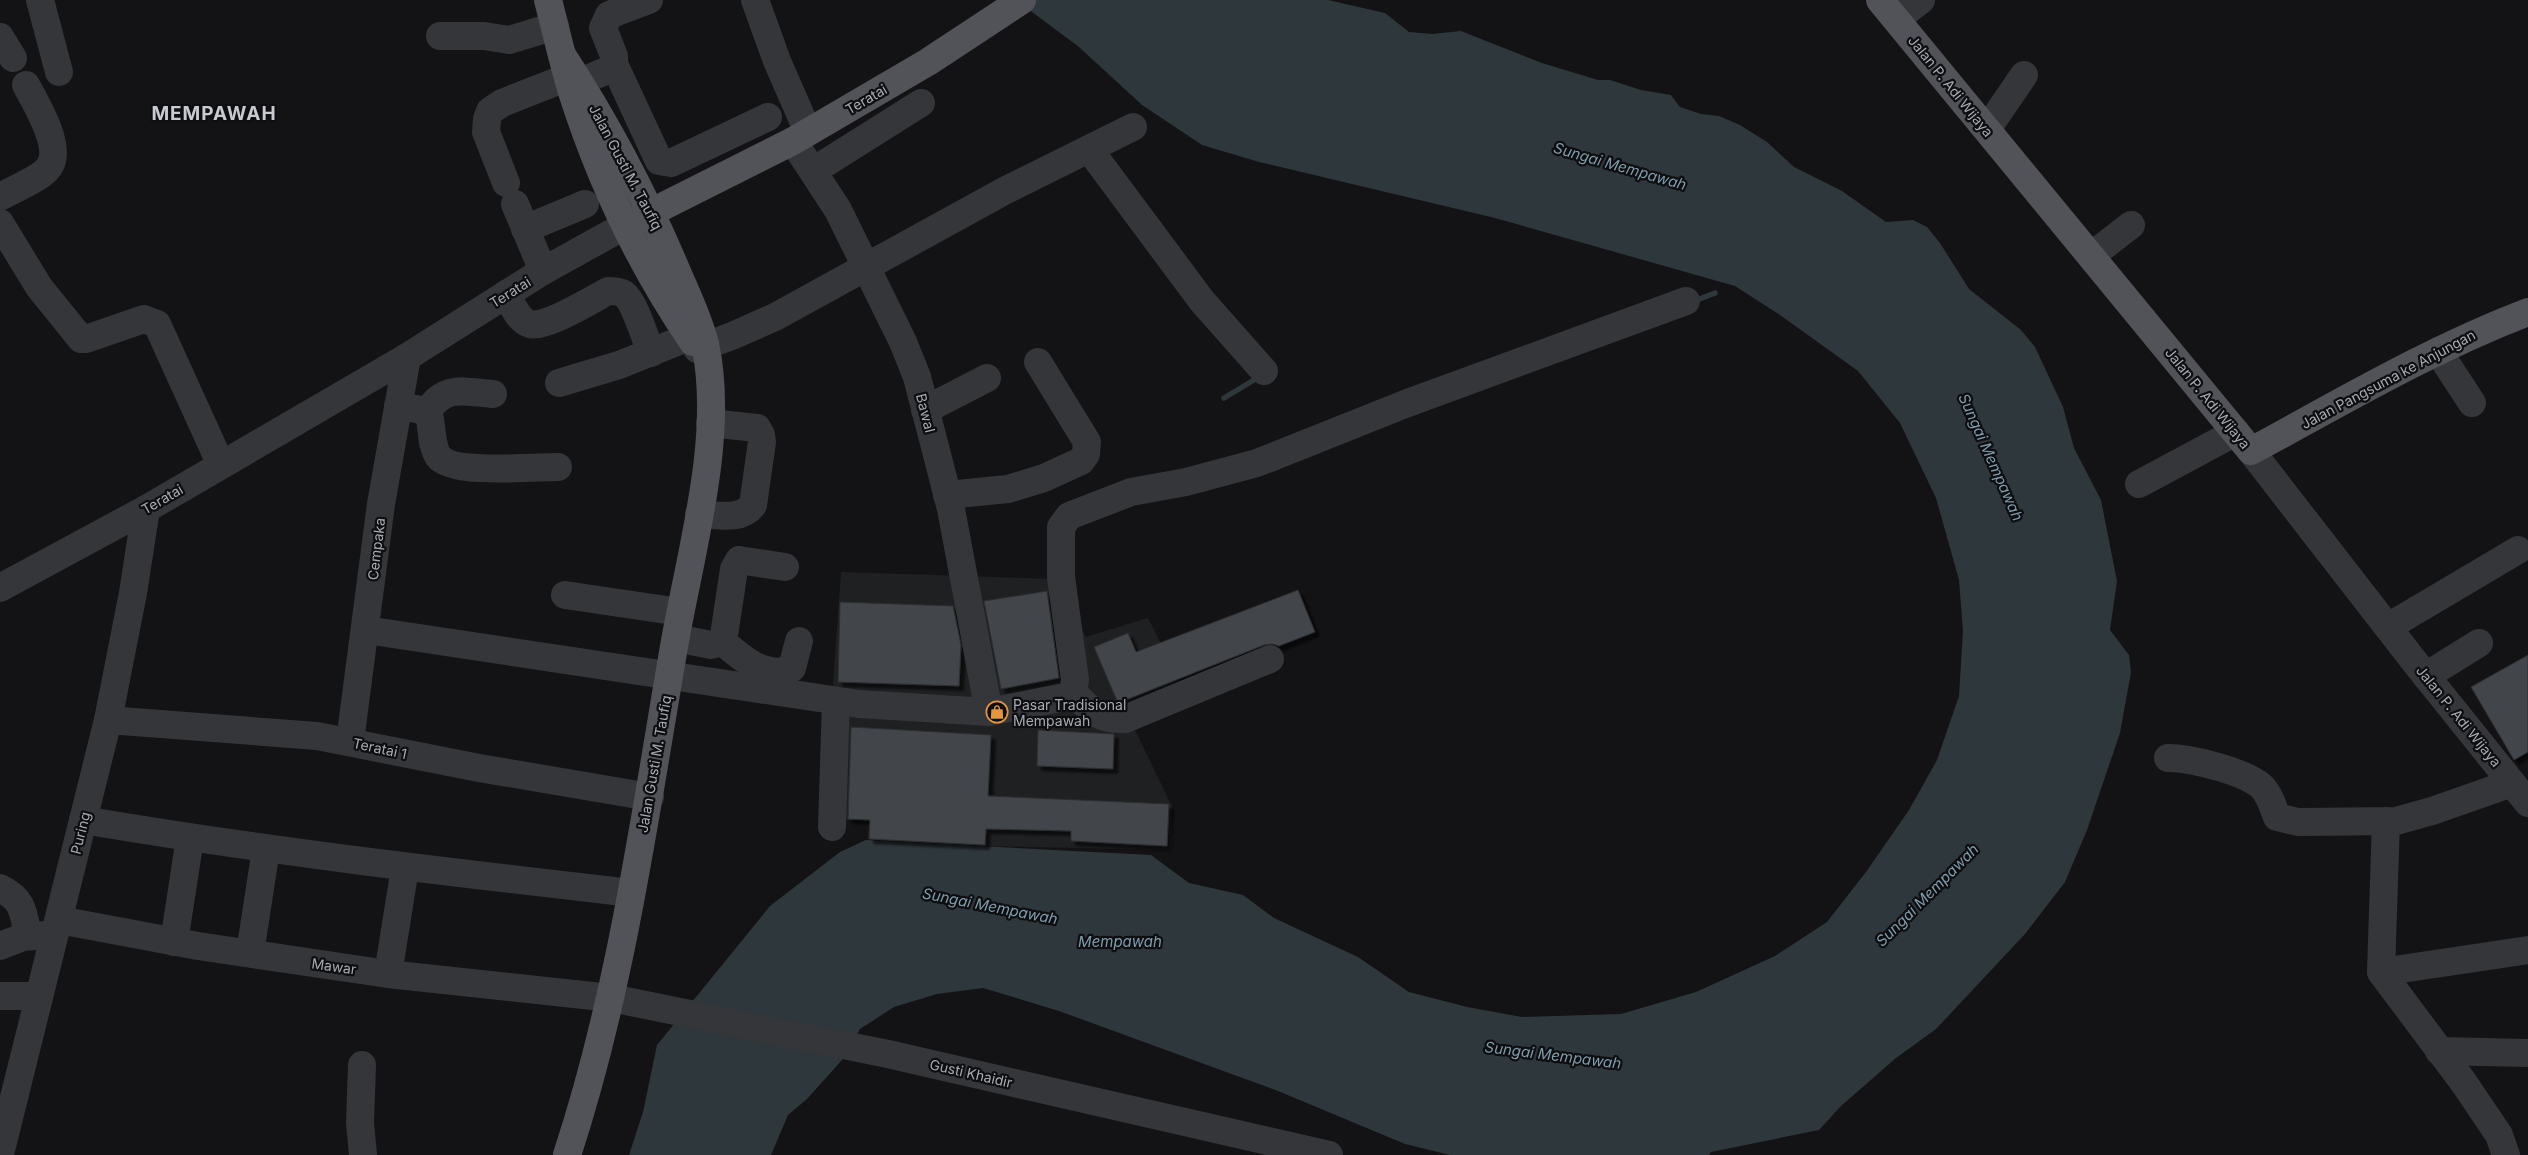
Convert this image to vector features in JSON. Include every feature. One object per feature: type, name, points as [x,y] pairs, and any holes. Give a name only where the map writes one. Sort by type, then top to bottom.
[{"type":"main road","name":"Jalan Gusti M. Taufiq","points":[[548,0],[607,184],[660,291],[700,350]]},
{"type":"main road","name":"Teratai","points":[[626,224],[801,136],[928,62],[1022,0]]},
{"type":"main road","name":"Jalan P. Adi Wijaya","points":[[1888,10],[2244,442]]},
{"type":"main road","name":"Jalan Gusti M. Taufiq","points":[[567,1155],[582,1109],[611,998],[650,797],[680,612],[705,481],[711,394],[700,350],[698,324],[652,211],[570,72]]},
{"type":"main road","name":"Jalan Pangsuma ke Anjungan","points":[[2244,442],[2482,330],[2528,312]]},
{"type":"street","points":[[40,0],[60,72]]},
{"type":"street","points":[[649,0],[609,15],[604,22],[603,28],[614,56],[614,64],[659,161],[671,163],[768,117]]},
{"type":"street","name":"Bawal","points":[[755,0],[813,171],[838,210],[903,342],[917,377],[947,495],[969,598],[989,712]]},
{"type":"street","points":[[1888,10],[1921,0]]},
{"type":"street","points":[[440,36],[484,36],[509,40],[555,26]]},
{"type":"street","points":[[543,271],[486,132],[486,118],[490,111],[502,103],[570,72],[608,70],[614,64]]},
{"type":"street","points":[[1986,129],[2024,75]]},
{"type":"street","points":[[0,197],[44,172],[52,161],[53,152],[50,137],[26,85]]},
{"type":"street","points":[[813,171],[921,103]]},
{"type":"street","points":[[558,383],[651,353],[700,350],[775,317],[1006,190],[1133,127]]},
{"type":"street","points":[[1089,149],[1202,301],[1264,371]]},
{"type":"street","points":[[525,229],[585,204]]},
{"type":"street","points":[[0,223],[39,288],[81,339],[86,339],[144,319],[157,324],[221,465]]},
{"type":"street","name":"Teratai","points":[[0,588],[146,509],[407,357],[543,271],[626,224]]},
{"type":"street","points":[[2091,256],[2131,224]]},
{"type":"street","points":[[506,294],[520,317],[530,324],[544,324],[608,291],[619,291],[626,295],[651,353]]},
{"type":"street","points":[[366,630],[859,704],[989,712],[1065,697],[1072,692],[1075,672],[1064,602],[1061,561],[1061,527],[1069,516],[1132,492],[1186,482],[1257,463],[1414,400],[1686,301]]},
{"type":"street","points":[[2438,351],[2472,403]]},
{"type":"street","name":"Cempaka","points":[[350,741],[382,504],[407,357]]},
{"type":"street","points":[[947,495],[1016,486],[1059,471],[1082,460],[1086,454],[1086,442],[1038,362]]},
{"type":"street","points":[[925,410],[988,378]]},
{"type":"street","points":[[428,412],[439,397],[450,392],[493,394]]},
{"type":"street","points":[[398,406],[428,412]]},
{"type":"street","points":[[428,412],[432,424],[435,450],[439,457],[448,464],[466,468],[558,467]]},
{"type":"street","points":[[699,514],[739,515],[748,512],[753,505],[762,442],[757,428],[710,424]]},
{"type":"street","points":[[2139,484],[2244,442]]},
{"type":"street","name":"Jalan P. Adi Wijaya","points":[[2244,442],[2426,676],[2520,793]]},
{"type":"street","name":"Puring","points":[[0,1154],[108,720],[133,593],[146,509]]},
{"type":"street","points":[[2388,627],[2518,550]]},
{"type":"street","points":[[723,642],[737,562],[741,560],[785,567]]},
{"type":"street","points":[[565,595],[680,612]]},
{"type":"street","points":[[676,638],[711,645],[723,642]]},
{"type":"street","points":[[723,642],[754,666],[767,670],[777,670],[792,668],[799,641]]},
{"type":"street","points":[[2426,676],[2479,643]]},
{"type":"street","points":[[1072,692],[1093,712],[1106,718],[1125,719],[1270,660]]},
{"type":"street","points":[[832,827],[836,701]]},
{"type":"street","name":"Teratai 1","points":[[108,720],[317,736],[479,768],[650,797]]},
{"type":"street","points":[[2168,758],[2199,761],[2250,780],[2261,786],[2277,817],[2283,820],[2298,822],[2386,821],[2520,793]]},
{"type":"street","points":[[83,820],[190,838],[405,868],[631,893]]},
{"type":"street","points":[[2386,821],[2381,972],[2464,1083],[2499,1135],[2506,1155]]},
{"type":"street","points":[[174,942],[190,838]]},
{"type":"street","points":[[250,953],[266,849]]},
{"type":"street","points":[[388,974],[405,868]]},
{"type":"street","points":[[0,888],[17,898],[21,904],[28,936]]},
{"type":"street","name":"Mawar","points":[[0,946],[57,927],[174,942],[388,974],[611,998]]},
{"type":"street","points":[[2381,972],[2528,950]]},
{"type":"street","points":[[0,996],[38,996]]},
{"type":"street","name":"Gusti Khaidir","points":[[611,998],[888,1054],[1256,1147],[1329,1155]]},
{"type":"street","points":[[2439,1051],[2528,1053]]},
{"type":"street","points":[[362,1065],[360,1123],[363,1155]]},
{"type":"shaded area","name":"Pasar Tradisional Mempawah","points":[[841,572],[1053,579],[1086,637],[1148,618],[1189,700],[1132,724],[1172,806],[1172,850],[985,846],[868,839],[869,821],[837,819],[833,683]]},
{"type":"water","name":"Mempawah","points":[[1016,0],[1328,0],[1385,13],[1409,32],[1432,34],[1461,31],[1542,63],[1598,80],[1610,80],[1641,90],[1671,95],[1680,107],[1701,114],[1719,116],[1740,125],[1767,142],[1794,167],[1842,191],[1886,222],[1913,220],[1927,227],[1940,243],[1969,289],[2021,330],[2035,347],[2063,407],[2074,448],[2101,500],[2117,581],[2110,630],[2129,655],[2131,672],[2120,733],[2087,830],[2065,882],[2025,934],[1936,1029],[1896,1058],[1841,1106],[1819,1130],[1711,1152],[1709,1155],[1450,1155],[1405,1144],[1278,1091],[1059,1011],[983,988],[937,994],[894,1007],[860,1029],[842,1060],[807,1099],[788,1115],[771,1155],[629,1155],[643,1112],[657,1045],[770,906],[840,852],[866,840],[1151,855],[1189,883],[1243,895],[1274,918],[1358,957],[1409,992],[1467,1007],[1522,1017],[1621,1014],[1696,992],[1775,956],[1827,922],[1866,872],[1909,810],[1937,760],[1959,696],[1963,631],[1959,580],[1936,498],[1900,423],[1858,371],[1780,315],[1735,286],[1495,218],[1259,162],[1202,145],[1142,105],[1079,47]]},
{"type":"building","points":[[1298,590],[1315,632],[1279,646],[1272,644],[1264,645],[1118,703],[1094,647],[1128,633],[1136,652]]},
{"type":"building","points":[[1047,591],[1059,678],[1001,689],[984,601]]},
{"type":"building","points":[[840,602],[953,606],[961,645],[959,686],[838,682]]},
{"type":"building","points":[[2528,655],[2528,752],[2514,760],[2471,687]]},
{"type":"building","points":[[851,727],[991,735],[988,796],[1169,804],[1167,846],[1071,841],[1071,831],[986,829],[985,845],[869,839],[870,820],[848,819]]},
{"type":"building","points":[[1038,730],[1114,734],[1113,769],[1037,766]]},
{"type":"waterway","points":[[1694,301],[1715,293]]},
{"type":"waterway","points":[[1224,398],[1259,377]]},
{"type":"place","name":"Pasar Tradisional Mempawah","points":[[997,712]]},
{"type":"district","name":"MEMPAWAH","points":[[214,113]]},
{"type":"water label","name":"Sungai Mempawah","points":[[1620,166]]},
{"type":"water label","name":"Sungai Mempawah","points":[[1991,457]]},
{"type":"water label","name":"Sungai Mempawah","points":[[1927,895]]},
{"type":"water label","name":"Sungai Mempawah","points":[[990,906]]},
{"type":"water label","name":"Sungai Mempawah","points":[[1553,1055]]}]
